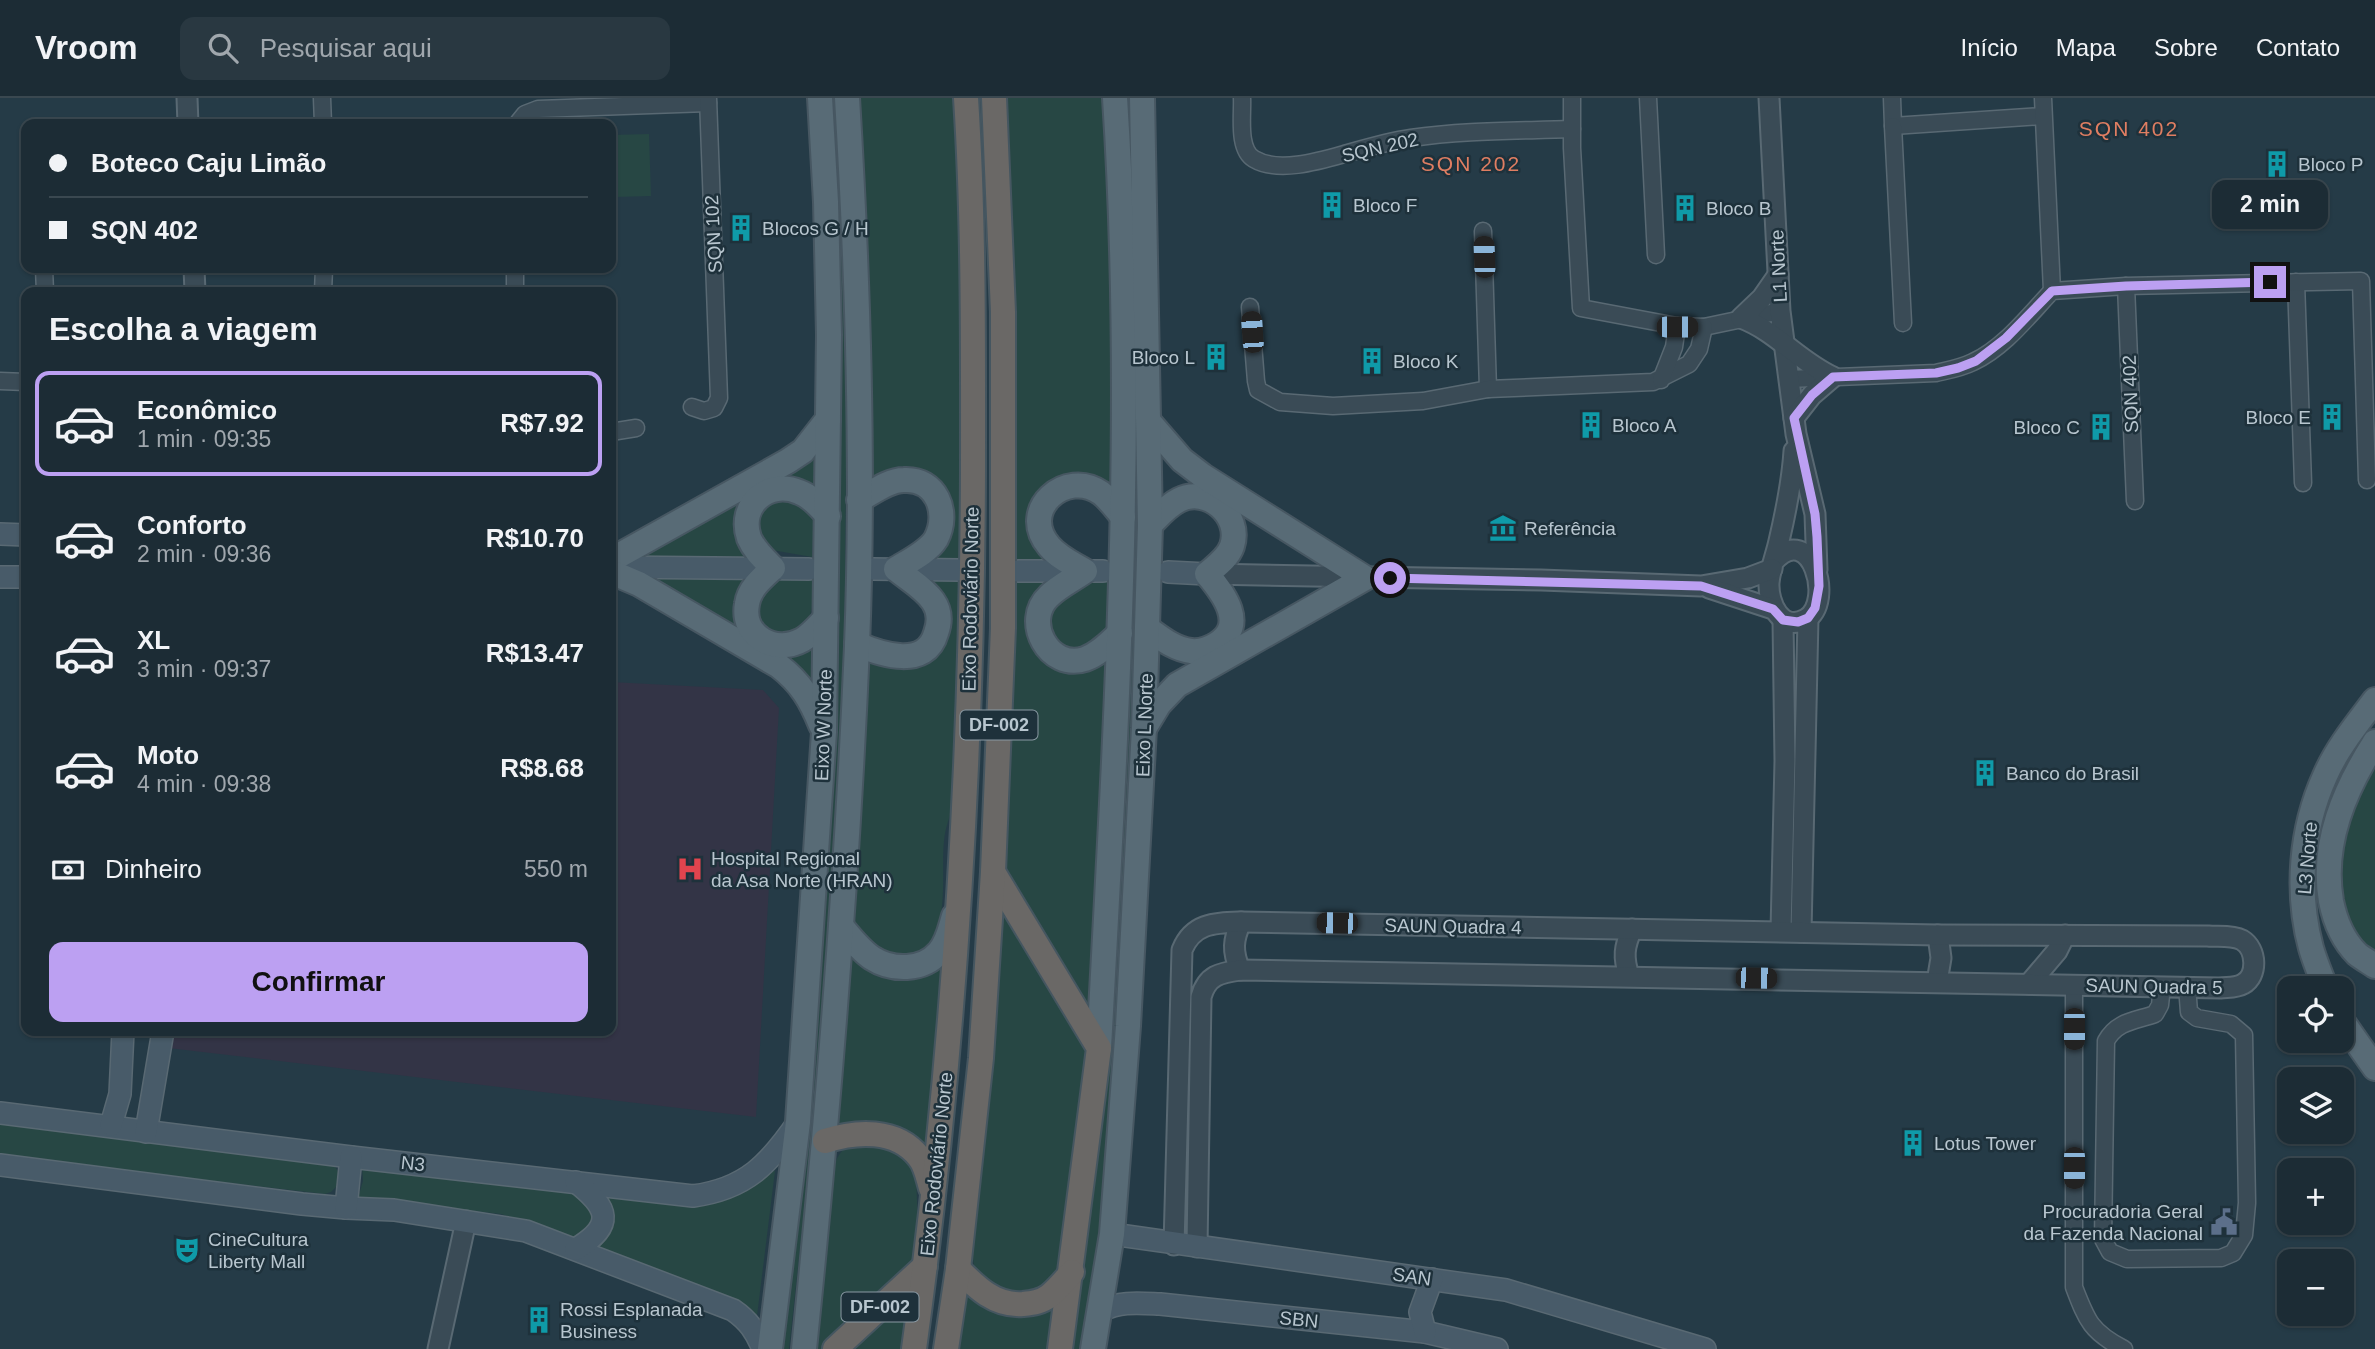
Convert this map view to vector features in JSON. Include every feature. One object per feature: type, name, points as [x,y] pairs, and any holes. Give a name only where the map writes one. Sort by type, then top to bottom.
[{"type":"highway","name":"Eixo Rodoviário Norte","points":[[914,1349],[934,1196],[960,892],[972,607],[973,298],[966,98]]},
{"type":"highway","name":"Eixo Rodoviário Norte","points":[[946,1349],[958,1269],[981,1058],[993,872],[1003,628],[1003,312],[994,98]]},
{"type":"highway","points":[[993,872],[1099,1048],[1060,1349]]},
{"type":"highway","points":[[825,1141],[862,1132],[885,1136],[908,1146],[919,1156],[925,1167],[934,1196]]},
{"type":"highway","name":"Eixo Rodoviário Norte","points":[[835,1349],[925,1266]]},
{"type":"highway","points":[[958,1269],[993,1299],[1009,1305],[1038,1302],[1049,1296],[1072,1272]]},
{"type":"main road","name":"Eixo W Norte","points":[[770,1349],[798,1122],[824,732],[828,516],[827,202],[820,98]]},
{"type":"main road","name":"Eixo W Norte","points":[[804,1349],[825,1141],[841,926],[857,644],[859,500],[856,316],[847,98]]},
{"type":"main road","name":"Eixo L Norte","points":[[1099,1048],[1123,517],[1124,410],[1119,157],[1115,98]]},
{"type":"main road","name":"Eixo L Norte","points":[[1093,1349],[1112,1234],[1128,1026],[1144,727],[1150,424],[1142,98]]},
{"type":"main road","points":[[616,557],[788,461],[803,451],[828,419]]},
{"type":"main road","points":[[1144,727],[1159,704],[1177,685],[1365,578],[1203,476],[1174,452],[1150,424]]},
{"type":"main road","points":[[859,500],[893,481],[905,479],[931,487],[935,493],[940,503],[936,538],[922,552],[896,569]]},
{"type":"main road","points":[[1094,571],[1062,558],[1049,546],[1040,525],[1043,504],[1050,495],[1059,490],[1074,486],[1087,487],[1099,491],[1123,517]]},
{"type":"main road","points":[[772,569],[749,537],[748,517],[756,499],[765,491],[788,488],[802,493],[828,516]]},
{"type":"main road","points":[[1150,526],[1167,508],[1188,497],[1218,504],[1230,517],[1234,534],[1228,554],[1207,575]]},
{"type":"main road","points":[[0,534],[21,535]]},
{"type":"main road","points":[[772,569],[758,582],[747,604],[749,626],[753,634],[776,645],[787,645],[800,641],[826,618]]},
{"type":"main road","points":[[616,570],[809,569]]},
{"type":"main road","points":[[872,569],[960,570]]},
{"type":"main road","points":[[857,644],[887,656],[910,656],[928,648],[935,637],[939,616],[933,601],[896,569]]},
{"type":"main road","points":[[1018,571],[1094,571]]},
{"type":"main road","points":[[1094,571],[1048,596],[1042,605],[1038,625],[1044,645],[1061,658],[1082,660],[1093,656],[1119,633]]},
{"type":"main road","points":[[616,572],[785,671],[804,690],[824,732]]},
{"type":"main road","points":[[1147,628],[1165,641],[1189,651],[1211,648],[1222,641],[1229,631],[1232,613],[1224,596],[1207,575],[1168,572]]},
{"type":"main road","points":[[0,577],[21,577]]},
{"type":"main road","name":"L3 Norte","points":[[2321,976],[2311,949],[2304,907],[2304,856],[2311,814],[2325,774],[2352,730],[2375,700]]},
{"type":"main road","name":"L3 Norte","points":[[2375,742],[2345,796],[2333,832],[2328,867],[2335,918],[2342,935],[2357,953],[2375,966]]},
{"type":"main road","points":[[841,926],[856,944],[873,958],[887,965],[912,967],[938,954],[947,940],[960,892]]},
{"type":"main road","points":[[111,1125],[120,1094],[123,1036]]},
{"type":"main road","points":[[146,1132],[162,1036]]},
{"type":"main road","points":[[2354,1038],[2375,1068]]},
{"type":"main road","points":[[120,1094],[153,1095]]},
{"type":"main road","name":"N3","points":[[0,1113],[693,1196],[718,1193],[763,1166],[798,1122]]},
{"type":"main road","points":[[346,1208],[351,1157]]},
{"type":"main road","points":[[0,1165],[346,1208],[394,1210],[526,1231],[733,1310],[755,1330],[763,1349]]},
{"type":"main road","points":[[576,1182],[596,1198],[602,1208],[602,1221],[599,1231],[576,1250]]},
{"type":"main road","name":"SAN","points":[[1112,1234],[1174,1245],[1506,1290],[1705,1349]]},
{"type":"main road","points":[[1425,1332],[1420,1312],[1432,1279]]},
{"type":"main road","name":"SBN","points":[[1101,1311],[1130,1302],[1160,1304],[1425,1332],[1497,1349]]},
{"type":"street","points":[[187,98],[188,119]]},
{"type":"street","points":[[322,98],[323,119]]},
{"type":"street","name":"SQN 202","points":[[1242,98],[1246,151],[1252,158],[1265,163],[1288,165],[1318,162],[1419,137],[1572,129]]},
{"type":"street","points":[[1572,98],[1581,308],[1677,327],[1704,327],[1780,311]]},
{"type":"street","points":[[1648,98],[1656,255]]},
{"type":"street","name":"L1 Norte","points":[[1769,98],[1780,311],[1795,426],[1815,514],[1817,570]]},
{"type":"street","points":[[1892,98],[1903,323]]},
{"type":"street","points":[[2043,98],[2052,291]]},
{"type":"street","name":"SQN 102","points":[[520,119],[524,114],[538,109],[708,101],[719,398],[714,408],[704,411],[692,407]]},
{"type":"street","points":[[1893,126],[2043,116]]},
{"type":"street","points":[[1483,231],[1488,389]]},
{"type":"street","points":[[1741,318],[1762,298],[1778,275]]},
{"type":"street","points":[[1788,379],[1936,373],[1958,368],[1976,361],[2006,338],[2052,291],[2126,286],[2361,281],[2367,480]]},
{"type":"street","points":[[2296,282],[2303,483]]},
{"type":"street","name":"SQN 402","points":[[2126,286],[2135,501]]},
{"type":"street","points":[[1250,307],[1255,382],[1258,390],[1280,402],[1333,406],[1423,401],[1488,389],[1661,380],[1689,364],[1699,348],[1704,327]]},
{"type":"street","points":[[1741,318],[1764,328],[1807,363],[1833,377]]},
{"type":"street","points":[[1661,380],[1671,356],[1677,327]]},
{"type":"street","points":[[1795,426],[1812,395],[1833,377]]},
{"type":"street","points":[[0,381],[21,382]]},
{"type":"street","name":"L1 Norte","points":[[1773,565],[1792,481],[1795,426]]},
{"type":"street","points":[[616,431],[636,428]]},
{"type":"street","points":[[1207,575],[1701,586],[1748,578],[1773,565],[1785,552],[1794,551],[1808,557],[1817,570],[1819,586],[1815,608],[1808,618],[1798,622],[1701,586]]},
{"type":"street","points":[[1773,565],[1769,583],[1778,615],[1785,761],[1781,932]]},
{"type":"street","points":[[1801,932],[1808,618]]},
{"type":"street","points":[[1240,970],[1233,949],[1234,938],[1241,922]]},
{"type":"street","name":"SAUN Quadra 4","points":[[1174,1245],[1182,950],[1193,932],[1205,925],[1241,922],[1781,932]]},
{"type":"street","points":[[1197,1247],[1201,997],[1204,986],[1218,973],[1240,970],[1629,976],[1624,945],[1632,929]]},
{"type":"street","name":"SAUN Quadra 5","points":[[1629,976],[2220,988],[2244,984],[2254,968],[2251,951],[2244,941],[2235,938],[1781,932]]},
{"type":"street","points":[[1937,982],[1941,958],[1938,935]]},
{"type":"street","points":[[2029,984],[2057,951],[2066,935]]},
{"type":"street","points":[[2074,984],[2074,1287],[2085,1318],[2102,1338],[2124,1349]]},
{"type":"street","points":[[2162,985],[2160,1005],[2155,1014],[2117,1027],[2106,1041],[2103,1239],[2110,1252],[2127,1259],[2221,1258],[2233,1252],[2244,1235],[2247,1203],[2244,1035],[2231,1024],[2197,1018],[2189,1012],[2187,986]]},
{"type":"street","points":[[2074,1097],[2105,1095]]},
{"type":"street","points":[[438,1349],[466,1221]]},
{"type":"street","points":[[2072,1242],[2103,1239]]},
{"type":"shaded area","name":"Hospital Regional da Asa Norte (HRAN)","points":[[616,682],[763,690],[779,708],[756,1117],[168,1048],[168,1036],[616,1036]]},
{"type":"green space","points":[[827,98],[837,98],[847,353],[844,697],[821,1057],[789,1349],[776,1349],[807,1081]]},
{"type":"green space","points":[[848,98],[953,98],[961,272],[962,559],[916,560],[927,556],[937,490],[868,489]]},
{"type":"green space","points":[[1004,98],[1106,98],[1110,170],[1111,493],[1041,496],[1061,562],[1014,561]]},
{"type":"green space","points":[[1123,98],[1132,98],[1140,656],[1102,1247],[1083,1349],[1069,1349],[1097,1127]]},
{"type":"green space","points":[[649,134],[651,196],[616,197],[616,135]]},
{"type":"green space","points":[[820,435],[821,504],[764,485],[755,557],[634,556]]},
{"type":"green space","points":[[776,492],[811,511],[814,521],[812,557],[766,549],[751,517]]},
{"type":"green space","points":[[634,571],[756,573],[737,597],[735,609],[738,617],[749,637],[815,633],[816,699]]},
{"type":"green space","points":[[812,575],[811,613],[799,633],[758,634],[755,592],[765,580]]},
{"type":"green space","points":[[910,575],[962,577],[954,804],[945,836],[942,907],[933,938],[923,949],[900,957],[875,947],[861,933],[855,921],[866,649],[937,641]]},
{"type":"green space","points":[[1015,578],[1058,578],[1039,648],[1109,650],[1084,1106],[1059,1264],[1041,1288],[1013,1297],[975,1272],[972,1253],[1011,734]]},
{"type":"green space","points":[[1109,580],[1109,620],[1102,639],[1086,649],[1058,650],[1045,612],[1080,585]]},
{"type":"green space","points":[[2375,747],[2375,955],[2347,928],[2334,855]]},
{"type":"green space","points":[[846,940],[868,963],[945,950],[927,1157],[904,1132],[894,1125],[884,1123],[861,1126],[830,1138]]},
{"type":"green space","points":[[0,1123],[333,1164],[340,1174],[339,1184],[325,1194],[0,1156]]},
{"type":"green space","points":[[854,1141],[903,1149],[916,1174],[918,1227],[904,1349],[814,1349],[832,1171],[840,1153]]},
{"type":"green space","points":[[362,1165],[586,1194],[595,1223],[575,1239],[501,1214],[358,1198],[363,1181]]},
{"type":"green space","points":[[771,1171],[775,1171],[757,1316],[731,1298],[589,1246],[601,1193],[729,1198],[744,1192]]},
{"type":"green space","points":[[966,1293],[1054,1298],[1053,1349],[958,1349]]},
{"type":"place","name":"Bloco P","points":[[2277,164]]},
{"type":"place","name":"Bloco F","points":[[1332,205]]},
{"type":"place","name":"Bloco B","points":[[1685,208]]},
{"type":"place","name":"Blocos G / H","points":[[741,228]]},
{"type":"place","name":"Bloco L","points":[[1216,357]]},
{"type":"place","name":"Bloco K","points":[[1372,361]]},
{"type":"place","name":"Bloco E","points":[[2332,417]]},
{"type":"place","name":"Bloco A","points":[[1591,425]]},
{"type":"place","name":"Bloco C","points":[[2101,427]]},
{"type":"place","name":"Referência","points":[[1503,528]]},
{"type":"place","name":"Banco do Brasil","points":[[1985,773]]},
{"type":"place","name":"Hospital Regional da Asa Norte (HRAN)","points":[[690,869]]},
{"type":"place","name":"Lotus Tower","points":[[1913,1143]]},
{"type":"place","name":"Procuradoria Geral da Fazenda Nacional","points":[[2224,1222]]},
{"type":"place","name":"CineCultura Liberty Mall","points":[[187,1250]]},
{"type":"place","name":"Rossi Esplanada Business","points":[[539,1320]]},
{"type":"district","name":"SQN 402","points":[[2129,129]]},
{"type":"district","name":"SQN 202","points":[[1471,164]]},
{"type":"route","points":[[1390,578],[1701,586],[1773,609],[1783,620],[1798,622],[1808,618],[1815,608],[1819,586],[1815,514],[1794,418],[1812,395],[1833,377],[1936,373],[1976,361],[2006,338],[2052,291],[2270,282]]}]
